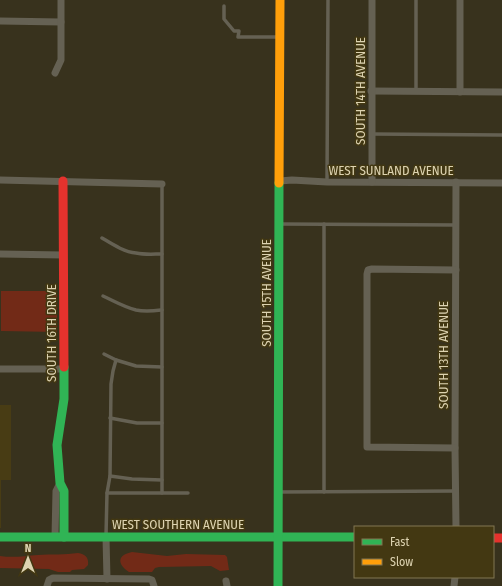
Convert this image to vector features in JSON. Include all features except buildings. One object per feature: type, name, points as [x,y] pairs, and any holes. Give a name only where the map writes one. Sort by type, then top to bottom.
[{"type":"street","points":[[55,73],[61,60],[61,0]]},
{"type":"street","name":"SOUTH 15TH AVENUE","points":[[278,586],[280,0]]},
{"type":"street","name":"SOUTH 14TH AVENUE","points":[[372,0],[372,182]]},
{"type":"street","points":[[460,0],[460,92]]},
{"type":"street","points":[[0,21],[61,22]]},
{"type":"street","points":[[371,91],[502,92]]},
{"type":"street","points":[[0,180],[162,184]]},
{"type":"street","name":"SOUTH 16TH DRIVE","points":[[60,537],[60,505],[64,491],[60,484],[57,445],[63,409],[64,369],[63,181]]},
{"type":"street","name":"WEST SUNLAND AVENUE","points":[[280,181],[502,183]]},
{"type":"street","name":"SOUTH 13TH AVENUE","points":[[456,182],[456,526]]},
{"type":"street","points":[[0,254],[63,255]]},
{"type":"street","points":[[455,448],[367,447],[366,443],[368,270],[456,270]]},
{"type":"street","points":[[0,369],[64,369]]},
{"type":"street","name":"WEST SOUTHERN AVENUE","points":[[0,537],[354,537]]},
{"type":"street","points":[[106,537],[107,579]]},
{"type":"street","points":[[48,583],[53,578],[149,579],[153,583]]},
{"type":"lane","points":[[327,182],[328,0]]},
{"type":"lane","points":[[416,0],[416,92]]},
{"type":"lane","points":[[224,6],[224,19],[234,31],[239,31],[238,37],[280,37]]},
{"type":"lane","points":[[372,134],[502,135]]},
{"type":"lane","points":[[162,184],[162,493]]},
{"type":"lane","points":[[279,224],[456,224]]},
{"type":"lane","points":[[324,224],[324,492]]},
{"type":"lane","points":[[102,238],[127,251],[137,254],[162,254]]},
{"type":"lane","points":[[103,296],[124,307],[136,310],[162,310]]},
{"type":"lane","points":[[104,354],[116,360],[136,366],[162,367]]},
{"type":"lane","points":[[106,537],[107,493],[110,476],[111,384],[116,360]]},
{"type":"lane","points":[[110,418],[137,423],[162,423]]},
{"type":"lane","points":[[110,476],[142,480],[162,480]]},
{"type":"lane","points":[[278,492],[456,491]]},
{"type":"lane","points":[[107,493],[188,493]]},
{"type":"shaded area","points":[[1,291],[57,291],[57,332],[1,331]]},
{"type":"shaded area","points":[[0,405],[11,405],[11,480],[1,480],[1,528],[0,528]]},
{"type":"shaded area","points":[[132,552],[167,556],[186,554],[225,555],[227,557],[229,570],[220,571],[211,566],[159,567],[155,568],[152,572],[129,572],[122,566],[120,560],[127,553]]},
{"type":"shaded area","points":[[78,553],[86,556],[88,565],[84,569],[72,570],[70,572],[58,572],[49,569],[0,568],[0,556],[14,557]]},
{"type":"traffic: fast","points":[[278,586],[279,183]]},
{"type":"traffic: fast","points":[[64,367],[64,399],[57,445],[60,483],[64,491],[64,537]]},
{"type":"traffic: fast","points":[[0,537],[354,537]]},
{"type":"traffic: slow","points":[[279,183],[280,0]]},
{"type":"traffic: jam","points":[[63,181],[64,367]]},
{"type":"traffic: jam","points":[[494,538],[502,538]]}]
